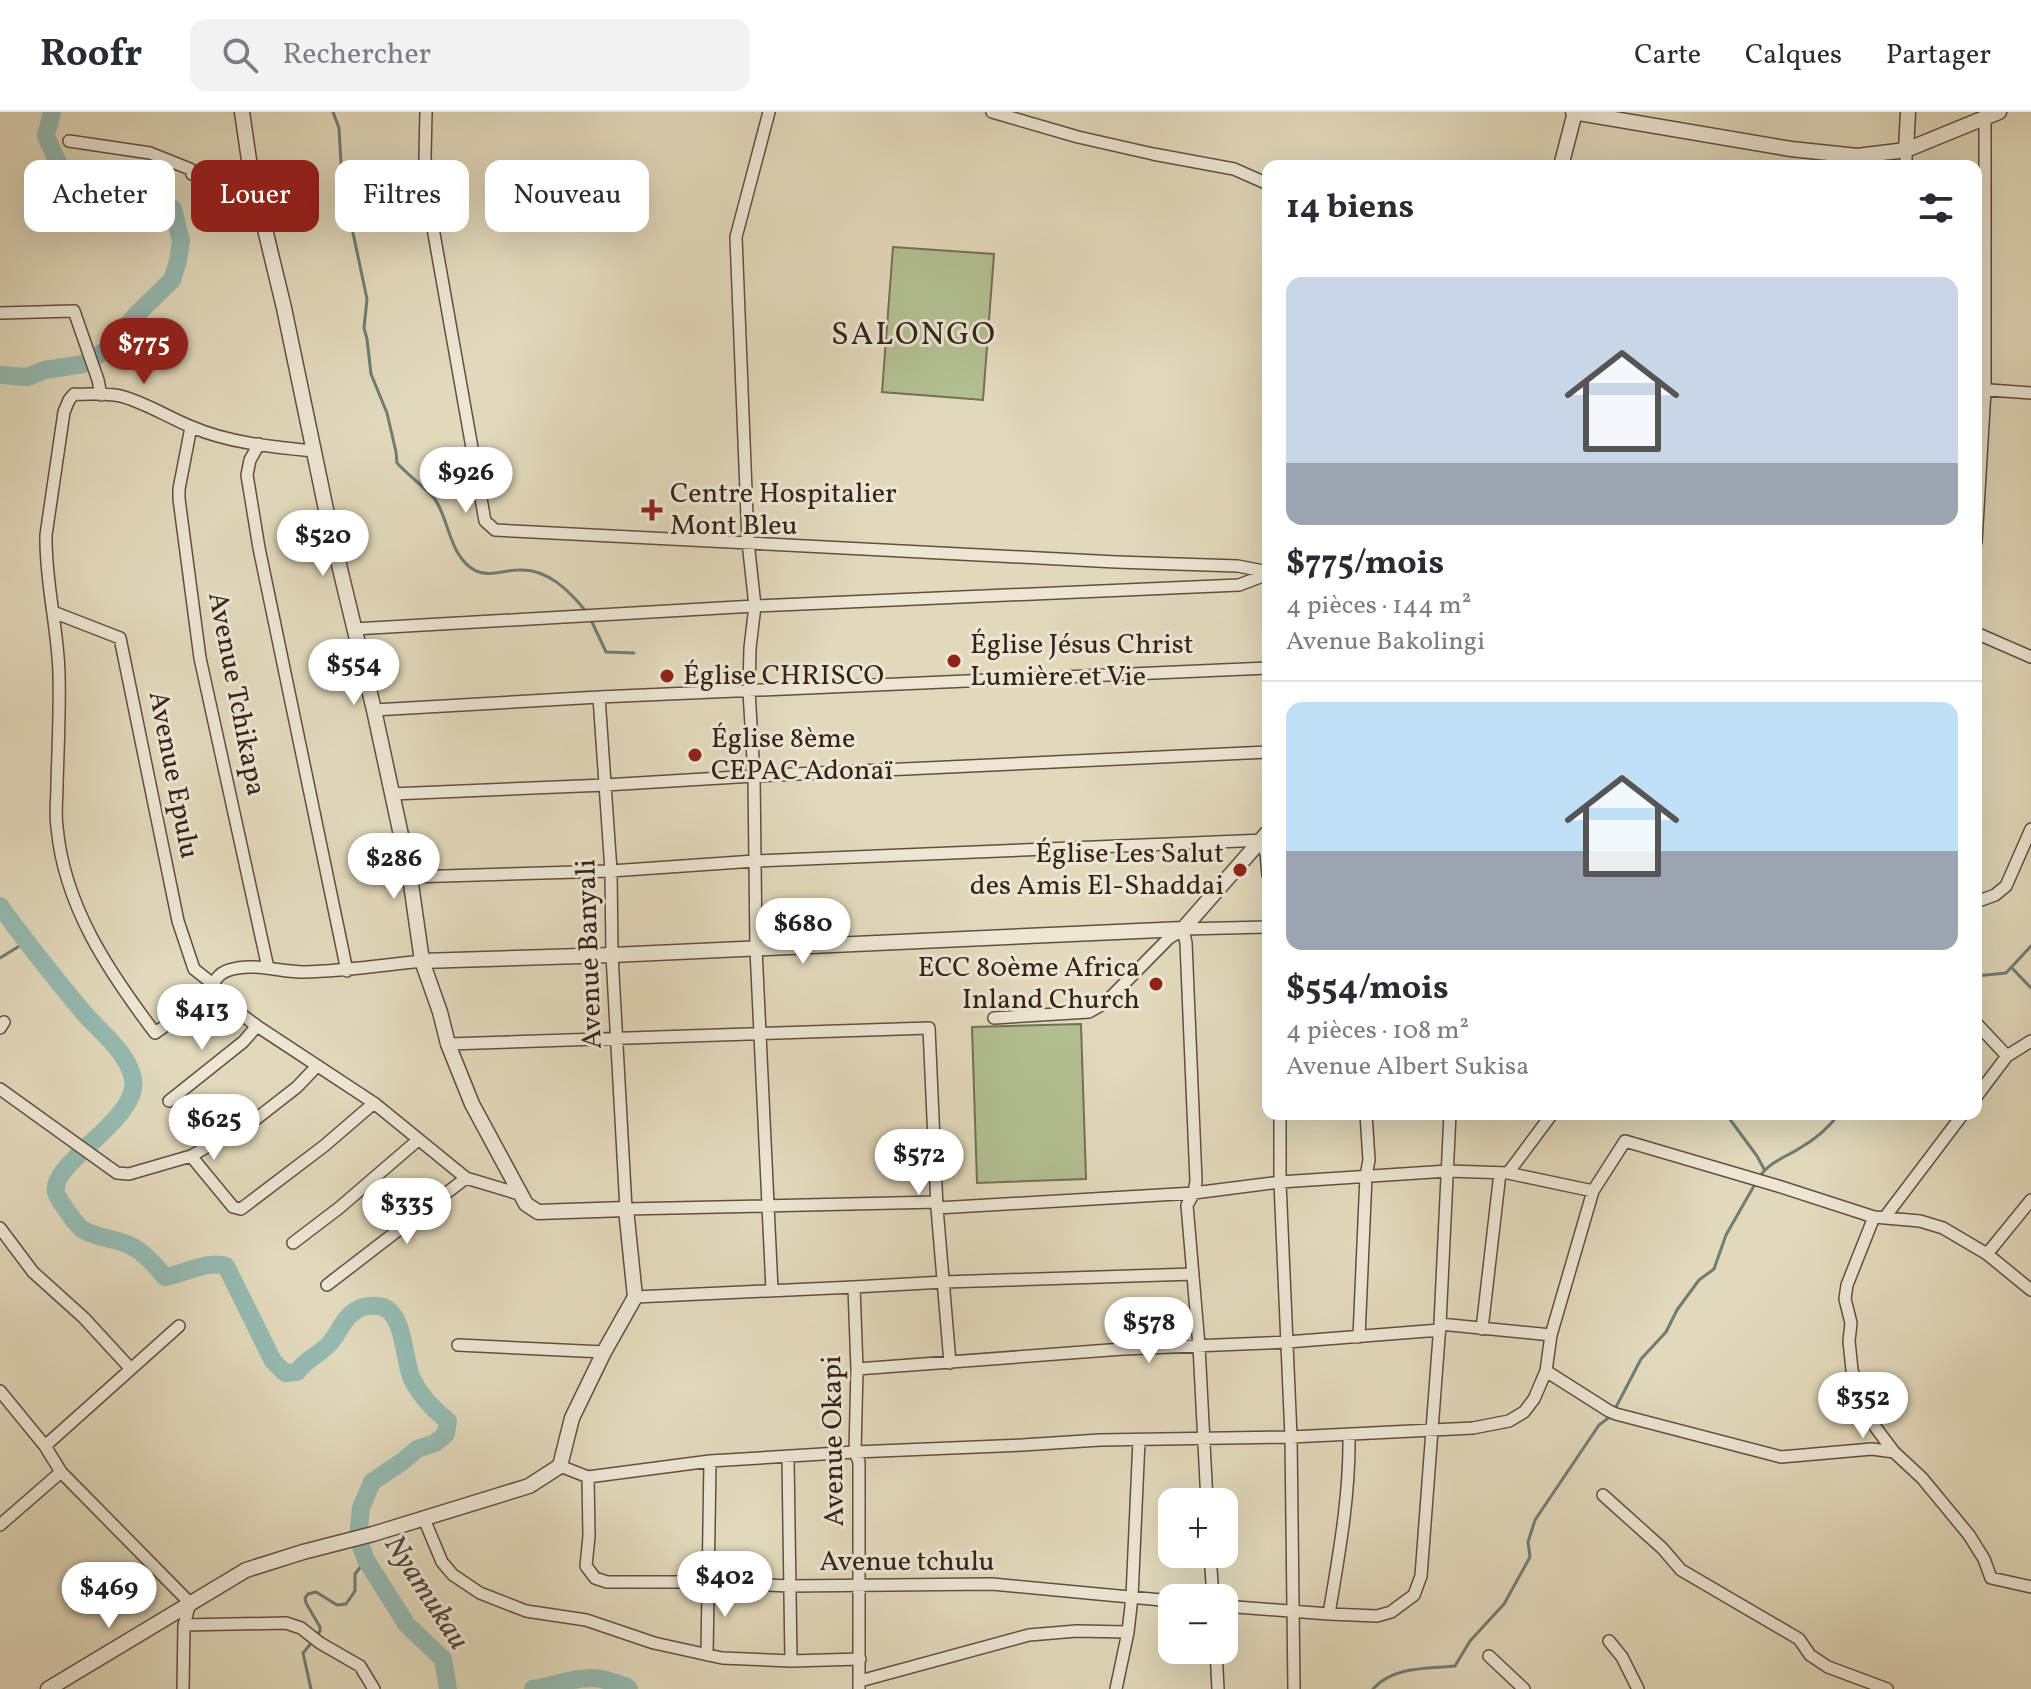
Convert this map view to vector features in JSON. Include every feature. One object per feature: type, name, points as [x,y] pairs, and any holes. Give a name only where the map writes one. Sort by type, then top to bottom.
[{"type":"street","points":[[242,112],[249,160]]},
{"type":"street","points":[[426,112],[428,200],[485,521],[495,530],[1238,566],[1262,572]]},
{"type":"street","points":[[769,112],[736,237],[748,542],[755,606],[749,691],[754,776],[756,949],[772,1290]]},
{"type":"street","points":[[992,112],[1078,137],[1234,169],[1262,181]]},
{"type":"street","points":[[1562,160],[1574,112],[1791,149],[1857,156],[1906,150],[1992,115],[1982,344]]},
{"type":"street","points":[[1906,160],[1908,112]]},
{"type":"street","points":[[69,141],[150,153],[191,172]]},
{"type":"street","points":[[266,232],[410,877],[422,961],[448,1044],[472,1104],[526,1204],[538,1212],[769,1205],[937,1205],[1194,1193],[1280,1182],[1448,1171],[1504,1173],[1593,1191]]},
{"type":"street","points":[[0,313],[74,311],[101,395]]},
{"type":"street","points":[[1982,390],[2031,393]]},
{"type":"street","points":[[313,451],[220,437],[123,397],[74,394],[64,412],[46,535],[47,572],[59,672],[56,826],[73,896],[98,952],[155,1033],[213,988],[219,975],[229,970],[347,971],[422,961],[1262,927]]},
{"type":"street","name":"Avenue Tchikapa","points":[[191,427],[179,499],[200,658],[268,968]]},
{"type":"street","points":[[259,444],[250,460],[247,475],[259,548],[347,971]]},
{"type":"street","points":[[354,629],[755,606],[1239,585],[1262,575]]},
{"type":"street","name":"Avenue Epulu","points":[[53,612],[120,638],[178,921],[194,969],[257,1026],[374,1103],[466,1178]]},
{"type":"street","points":[[1982,636],[2031,657]]},
{"type":"street","points":[[374,710],[599,697],[1262,668]]},
{"type":"street","name":"Avenue Banyali","points":[[599,697],[611,871],[612,955],[626,1209]]},
{"type":"street","points":[[392,794],[1262,752]]},
{"type":"street","points":[[1982,900],[2006,886],[2031,829]]},
{"type":"street","points":[[410,877],[611,871],[755,861],[1262,837]]},
{"type":"street","points":[[994,1018],[1089,1012],[1105,1003],[1169,938],[1183,929],[1262,840]]},
{"type":"street","points":[[1183,929],[1196,1181],[1187,1205],[1206,1488]]},
{"type":"street","points":[[169,1101],[243,1042],[257,1026]]},
{"type":"street","points":[[448,1044],[929,1028],[937,1205],[950,1363]]},
{"type":"street","points":[[1982,1029],[2007,1056]]},
{"type":"street","points":[[1982,1089],[2007,1056],[2031,1041]]},
{"type":"street","points":[[0,1089],[117,1173],[129,1174],[191,1156],[256,1119],[297,1087],[317,1066]]},
{"type":"street","points":[[191,1156],[233,1207],[241,1209],[324,1146],[374,1103]]},
{"type":"street","points":[[1280,1120],[1291,1437],[1294,1689]]},
{"type":"street","points":[[1359,1337],[1369,1160],[1366,1120]]},
{"type":"street","points":[[1238,1607],[1377,1616],[1391,1612],[1414,1595],[1421,1576],[1433,1430],[1450,1120]]},
{"type":"street","points":[[1451,1129],[1458,1120]]},
{"type":"street","points":[[1482,1329],[1504,1173],[1547,1120]]},
{"type":"street","points":[[1958,1120],[1879,1217],[1847,1285],[1845,1299],[1851,1323],[1852,1370],[1876,1428],[1969,1535],[1984,1559],[1991,1578],[2031,1587]]},
{"type":"street","points":[[293,1243],[418,1140]]},
{"type":"street","points":[[560,1466],[588,1477],[710,1461],[855,1452],[1100,1440],[1291,1437],[1473,1428],[1509,1421],[1524,1412],[1534,1399],[1546,1371],[1551,1335],[1593,1191],[1625,1141],[1879,1217],[1920,1221],[1943,1228],[1987,1254],[2031,1290]]},
{"type":"street","points":[[327,1285],[466,1178],[519,1194]]},
{"type":"street","points":[[1987,1254],[2031,1200]]},
{"type":"street","points":[[48,1689],[246,1570],[529,1486],[560,1466],[572,1418],[635,1297],[626,1209]]},
{"type":"street","points":[[0,1228],[33,1272],[84,1318],[130,1368]]},
{"type":"street","points":[[635,1297],[1193,1274]]},
{"type":"street","name":"Avenue Okapi","points":[[854,1287],[860,1685]]},
{"type":"street","points":[[45,1446],[179,1326]]},
{"type":"street","points":[[857,1369],[1123,1349],[1359,1337],[1440,1327],[1551,1335]]},
{"type":"street","points":[[458,1345],[604,1352]]},
{"type":"street","points":[[1546,1371],[1612,1412],[1781,1457],[1872,1449],[1894,1452]]},
{"type":"street","points":[[0,1391],[45,1446],[61,1472],[190,1603]]},
{"type":"street","points":[[1329,1614],[1343,1530],[1349,1434]]},
{"type":"street","points":[[1116,1689],[1132,1597],[1139,1440]]},
{"type":"street","points":[[788,1458],[791,1661]]},
{"type":"street","points":[[707,1655],[710,1461]]},
{"type":"street","points":[[0,1525],[61,1472]]},
{"type":"street","name":"Avenue tchulu","points":[[588,1477],[586,1566],[595,1578],[607,1582],[789,1586],[992,1584],[1158,1600]]},
{"type":"street","points":[[1603,1495],[1662,1548],[1681,1570],[1799,1639],[1810,1655],[1828,1667],[1887,1689]]},
{"type":"street","points":[[424,1519],[442,1562],[453,1575],[480,1593],[526,1611],[586,1620],[654,1643],[722,1658],[791,1661],[860,1659]]},
{"type":"street","points":[[183,1689],[184,1625],[190,1603]]},
{"type":"street","points":[[184,1625],[286,1623],[301,1628],[360,1666],[374,1689]]},
{"type":"street","points":[[860,1685],[1029,1635],[1077,1631],[1128,1632]]},
{"type":"street","points":[[1609,1641],[1622,1657],[1638,1689]]},
{"type":"street","points":[[1489,1656],[1524,1689]]},
{"type":"street","points":[[1217,1664],[1218,1689]]},
{"type":"green space","points":[[893,247],[994,254],[983,400],[882,392]]},
{"type":"green space","points":[[1081,1024],[1086,1179],[977,1183],[972,1027]]},
{"type":"waterway","name":"Nyamukau","points":[[0,375],[27,377],[45,370],[83,364],[105,351],[172,280],[178,261],[181,241],[173,209],[158,200],[101,193],[68,185],[46,136],[52,112]]},
{"type":"waterway","points":[[333,112],[339,128],[342,181],[367,299],[364,328],[371,374],[387,413],[397,463],[433,497],[443,514],[454,546],[467,565],[487,573],[519,570],[539,573],[564,588],[585,610]]},
{"type":"waterway","points":[[591,620],[606,652],[634,653]]},
{"type":"waterway","name":"Nyamukau","points":[[0,906],[72,999],[119,1051],[133,1079],[131,1095],[123,1110],[64,1170],[57,1183],[57,1195],[80,1227],[134,1248],[165,1277],[204,1266],[226,1266],[273,1361],[285,1373],[297,1372],[325,1348],[357,1309],[378,1306],[393,1315],[402,1336],[412,1379],[428,1402],[448,1421],[446,1434],[435,1443],[417,1449],[372,1482],[361,1508],[358,1538],[366,1560],[407,1625],[443,1659],[448,1689]]},
{"type":"waterway","points":[[0,958],[26,942]]},
{"type":"waterway","points":[[1982,975],[2006,973],[2031,946]]},
{"type":"waterway","points":[[2011,967],[2031,988]]},
{"type":"waterway","points":[[1730,1120],[1764,1169]]},
{"type":"waterway","points":[[1759,1178],[1772,1164],[1805,1145],[1834,1120]]},
{"type":"waterway","points":[[1615,1409],[1641,1359],[1666,1332],[1677,1310],[1699,1280],[1714,1269],[1726,1235],[1755,1184]]},
{"type":"waterway","points":[[1373,1689],[1400,1672],[1455,1666],[1470,1641],[1504,1604],[1530,1557],[1528,1542],[1535,1520],[1599,1425],[1611,1416]]},
{"type":"waterway","points":[[317,1635],[320,1627],[305,1598],[316,1592],[337,1605],[346,1604],[355,1591],[355,1574],[366,1560]]},
{"type":"waterway","points":[[311,1689],[303,1653],[313,1641]]},
{"type":"waterway","name":"Nyamukau","points":[[533,1689],[586,1678],[601,1679],[629,1689]]},
{"type":"place","name":"Centre Hospitalier Mont Bleu","points":[[652,510]]},
{"type":"place","name":"Église Jésus Christ Lumière et Vie","points":[[954,661]]},
{"type":"place","name":"Église CHRISCO","points":[[667,676]]},
{"type":"place","name":"Église 8ème CEPAC Adonaï","points":[[695,755]]},
{"type":"place","name":"Église Les Salut des Amis El-Shaddai","points":[[1240,870]]},
{"type":"place","name":"ECC 80ème Africa Inland Church","points":[[1156,984]]},
{"type":"district","name":"SALONGO","points":[[914,336]]}]
